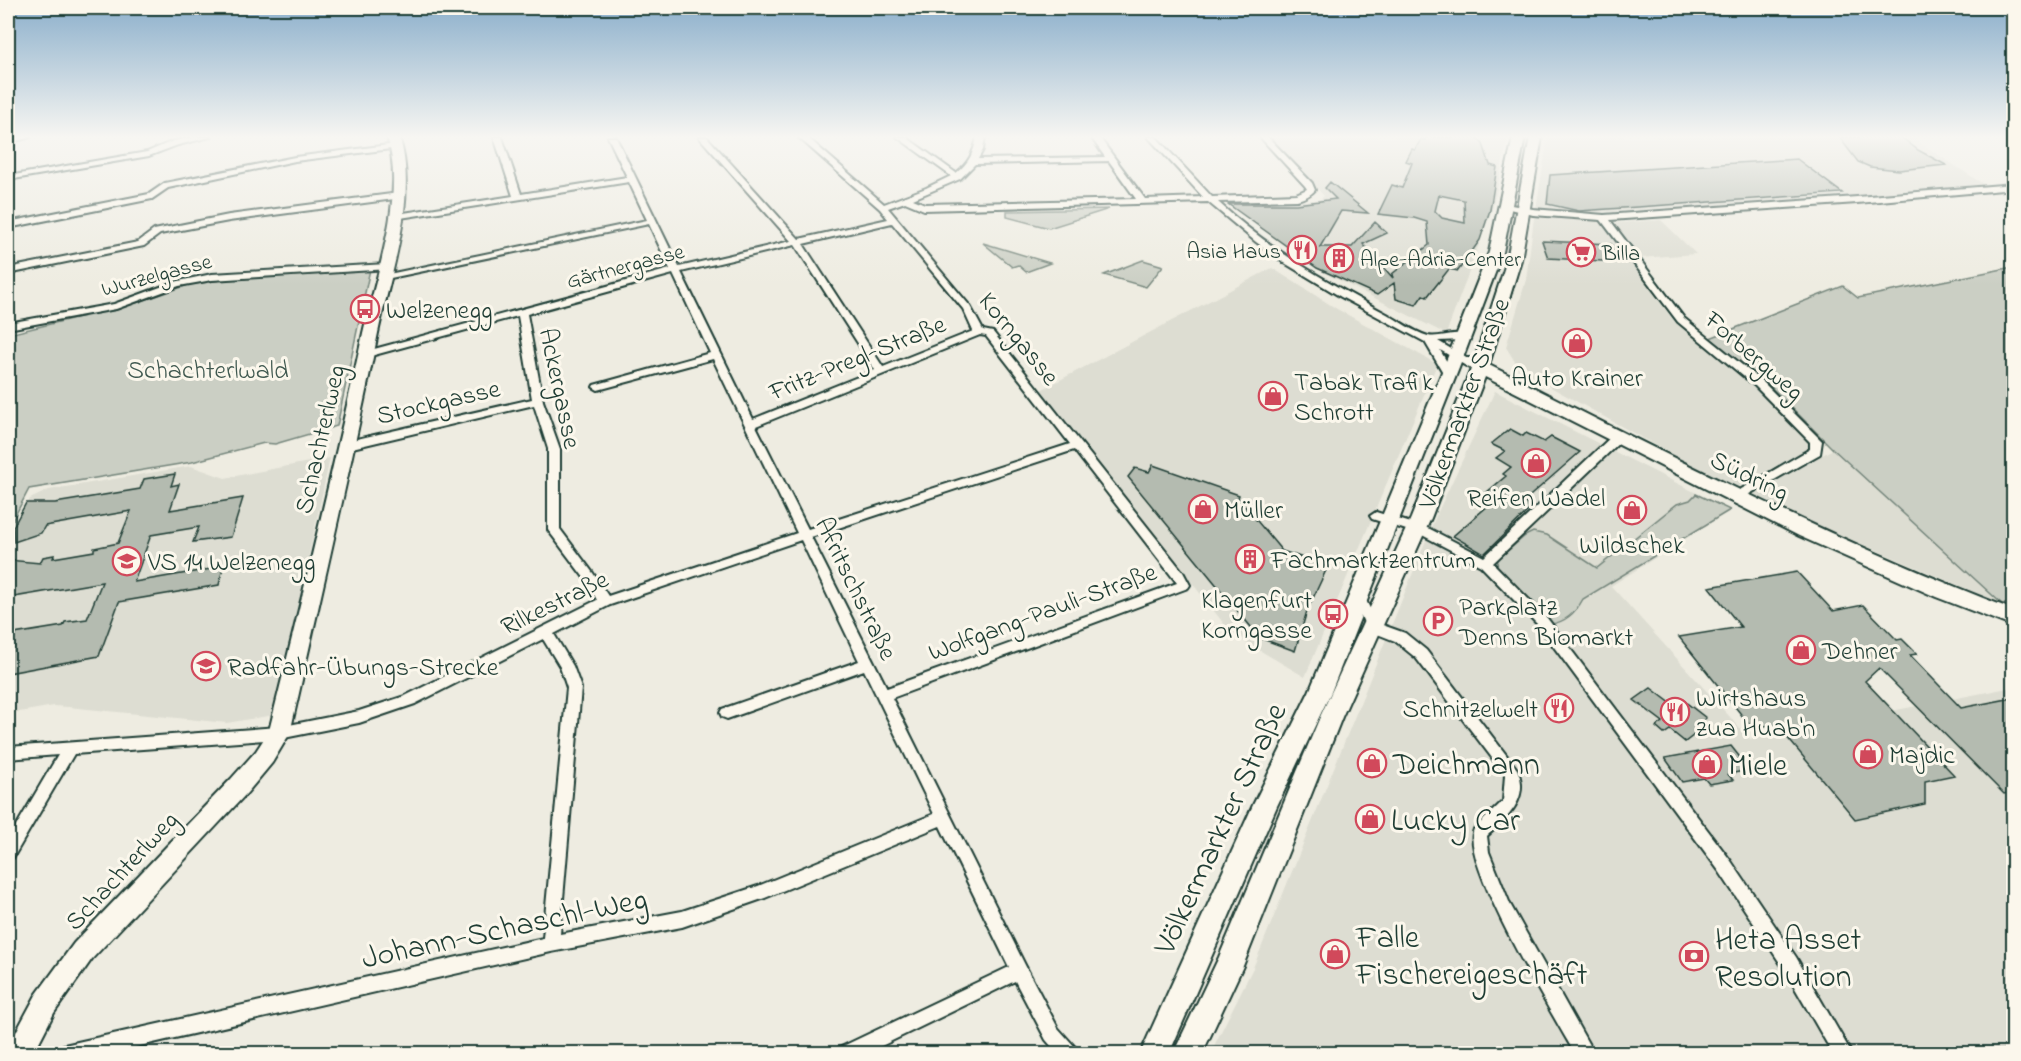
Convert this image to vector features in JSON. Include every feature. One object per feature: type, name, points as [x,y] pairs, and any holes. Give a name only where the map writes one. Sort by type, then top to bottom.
[{"type":"main road","name":"Völkermarkter Straße","points":[[1187,1053],[1229,966],[1331,717],[1372,626],[1406,525],[1449,374],[1496,252],[1510,187]]},
{"type":"main road","name":"Völkermarkter Straße","points":[[1154,1053],[1265,806],[1320,692],[1359,597],[1406,525],[1471,393],[1514,260],[1528,187]]},
{"type":"main road","points":[[1449,374],[1469,363],[1485,349],[1513,384],[1471,393]]},
{"type":"main road","name":"Südring","points":[[1469,363],[1817,538],[2013,619]]},
{"type":"street","points":[[8,225],[152,196],[164,187]]},
{"type":"street","name":"Schachterlweg","points":[[18,1053],[45,1004],[83,951],[239,786],[264,757],[279,733],[289,700],[348,445],[370,331],[386,272],[397,217],[398,187]]},
{"type":"street","points":[[514,187],[518,198]]},
{"type":"street","points":[[397,217],[587,187]]},
{"type":"street","name":"Afritschstraße","points":[[636,187],[1019,971],[1052,1034],[1070,1053]]},
{"type":"street","points":[[746,187],[800,246],[881,371]]},
{"type":"street","name":"Korngasse","points":[[859,187],[894,220],[967,308],[980,332],[990,334],[1179,575],[1184,585]]},
{"type":"street","points":[[883,207],[935,187]]},
{"type":"street","points":[[1132,187],[1142,201]]},
{"type":"street","points":[[1197,187],[1234,221],[1292,265],[1469,363]]},
{"type":"street","points":[[905,199],[924,207],[1297,197],[1311,190],[1310,187]]},
{"type":"street","points":[[1506,207],[1524,211],[1604,218],[2007,187]]},
{"type":"street","points":[[8,271],[141,244],[157,232],[229,218],[399,196]]},
{"type":"street","name":"Forbergweg","points":[[1604,218],[1681,320],[1759,384],[1816,441],[1816,451],[1735,498]]},
{"type":"street","name":"Gärtnergasse","points":[[367,354],[677,270],[894,220]]},
{"type":"street","name":"Wurzelgasse","points":[[8,326],[116,306],[177,284],[212,277],[386,272],[652,221]]},
{"type":"street","name":"Ackergasse","points":[[522,312],[538,401],[554,449],[554,530],[589,576],[605,602]]},
{"type":"street","name":"Fritz-Pregl-Straße","points":[[751,424],[980,332]]},
{"type":"street","points":[[1427,340],[1463,337]]},
{"type":"street","points":[[1427,340],[1449,374]]},
{"type":"street","points":[[598,387],[716,355]]},
{"type":"street","name":"Stockgasse","points":[[348,445],[538,401]]},
{"type":"street","points":[[1485,563],[1617,438]]},
{"type":"street","name":"Rilkestraße","points":[[8,753],[279,733],[328,724],[386,709],[450,681],[605,602],[1078,445]]},
{"type":"street","points":[[1406,525],[1485,563],[1542,621],[1698,830],[1790,963],[1843,1053]]},
{"type":"street","name":"Wolfgang-Pauli-Straße","points":[[883,695],[1184,585]]},
{"type":"street","points":[[1359,597],[1372,626],[1400,637],[1421,654],[1512,773],[1514,793],[1509,809],[1479,834],[1478,844],[1492,884],[1586,1053]]},
{"type":"street","points":[[546,632],[566,666],[574,688],[551,944]]},
{"type":"street","points":[[727,713],[868,663]]},
{"type":"street","points":[[8,853],[70,748]]},
{"type":"street","name":"Johann-Schaschl-Weg","points":[[64,1053],[551,944],[682,919],[759,893],[945,817]]},
{"type":"street","points":[[845,1053],[1019,971]]},
{"type":"shaded area","points":[[1315,187],[1497,187],[1493,207],[1446,334],[1317,269],[1225,202],[1319,200],[1324,196]]},
{"type":"shaded area","points":[[1540,187],[1961,187],[1860,198],[1599,214],[1536,209]]},
{"type":"shaded area","points":[[1534,218],[1600,221],[1674,321],[1747,380],[1808,439],[1809,448],[1734,489],[1520,370],[1506,347],[1526,280]]},
{"type":"shaded area","points":[[1661,220],[1696,254],[1640,258],[1614,223]]},
{"type":"shaded area","points":[[1272,268],[1337,309],[1437,364],[1305,677],[1232,634],[1041,390]]},
{"type":"shaded area","points":[[1495,391],[1730,510],[1611,586],[1750,739],[2013,687],[2013,1053],[1210,1054],[1253,968],[1435,518]]},
{"type":"shaded area","points":[[1833,449],[2002,604],[1750,496]]},
{"type":"shaded area","points":[[330,458],[274,715],[227,723],[54,706],[8,714],[8,537],[30,499],[49,490],[191,466],[225,478]]},
{"type":"green space","points":[[1109,209],[1049,228],[1007,217],[1007,211]]},
{"type":"green space","points":[[983,243],[1050,263],[1026,272],[1018,265],[1012,267]]},
{"type":"green space","points":[[1143,260],[1163,266],[1146,287],[1104,275]]},
{"type":"green space","points":[[2013,267],[2014,603],[2002,604],[1833,449],[1767,383],[1710,338],[1843,286],[1858,298]]},
{"type":"green space","name":"Schachterlwald","points":[[370,269],[337,426],[275,444],[264,443],[192,462],[29,489],[8,529],[8,362],[13,333],[133,304],[188,285],[234,278]]},
{"type":"green space","points":[[1696,494],[1730,510],[1583,599],[1574,612],[1562,621],[1551,624],[1547,621],[1497,566],[1498,559],[1533,532],[1547,535],[1597,568],[1677,504],[1690,500]]},
{"type":"building","name":"Alpe-Adria-Center","points":[[1336,187],[1368,213],[1341,211],[1320,247],[1352,247],[1375,222],[1387,233],[1363,244],[1393,278],[1392,274],[1429,245],[1427,222],[1414,218],[1378,214],[1391,187],[1494,187],[1490,210],[1480,240],[1458,271],[1449,269],[1427,297],[1423,295],[1416,305],[1396,299],[1394,283],[1377,295],[1317,268],[1228,204],[1296,204],[1336,199],[1325,188]],"holes":[[[1439,195],[1464,200],[1465,223],[1442,218],[1435,211]]]},
{"type":"building","points":[[1549,187],[1833,187],[1842,193],[1579,211],[1547,204]]},
{"type":"building","name":"Billa","points":[[1542,241],[1611,244],[1620,262],[1548,258]]},
{"type":"building","points":[[1510,429],[1523,436],[1526,433],[1544,442],[1551,437],[1580,452],[1523,502],[1532,507],[1484,554],[1453,536],[1490,504],[1480,498],[1506,476],[1503,474],[1511,467],[1496,458],[1505,451],[1491,444]]},
{"type":"building","name":"Fachmarktzentrum","points":[[1153,465],[1239,495],[1238,498],[1282,551],[1328,566],[1307,611],[1295,651],[1260,638],[1128,477],[1135,468],[1149,472]]},
{"type":"building","points":[[175,474],[171,486],[179,484],[170,510],[243,498],[231,537],[193,542],[199,527],[151,535],[134,582],[223,567],[219,585],[119,602],[99,656],[8,673],[8,635],[63,626],[65,622],[87,619],[102,582],[8,598],[8,560],[40,563],[43,557],[54,555],[53,558],[94,551],[94,548],[118,543],[131,511],[45,526],[41,533],[14,542],[13,527],[26,503],[55,503],[140,489],[144,479]]},
{"type":"building","points":[[1797,572],[1833,611],[1863,605],[1897,640],[1902,639],[1917,654],[1910,655],[1961,708],[2013,698],[2013,792],[2004,794],[1879,668],[1865,681],[1954,775],[1925,781],[1925,804],[1855,819],[1776,724],[1752,728],[1679,637],[1741,627],[1709,587]]},
{"type":"building","name":"Wirtshaus zua Huab'n","points":[[1651,688],[1676,707],[1684,701],[1706,718],[1698,724],[1703,728],[1685,742],[1670,730],[1664,734],[1656,727],[1663,722],[1634,700]]},
{"type":"building","name":"Miele","points":[[1731,746],[1750,770],[1728,774],[1733,780],[1709,784],[1704,778],[1682,782],[1665,758]]},
{"type":"place","name":"Asia Haus","points":[[1302,250]]},
{"type":"place","name":"Billa","points":[[1581,252]]},
{"type":"place","name":"Alpe-Adria-Center","points":[[1339,258]]},
{"type":"place","name":"Welzenegg","points":[[365,309]]},
{"type":"place","name":"Auto Krainer","points":[[1577,343]]},
{"type":"place","name":"Tabak Trafik Schrott","points":[[1273,396]]},
{"type":"place","name":"Reifen Wadel","points":[[1536,463]]},
{"type":"place","name":"Müller","points":[[1203,509]]},
{"type":"place","name":"Wildschek","points":[[1632,510]]},
{"type":"place","name":"Fachmarktzentrum","points":[[1250,559]]},
{"type":"place","name":"VS 14 Welzenegg","points":[[127,561]]},
{"type":"place","name":"Klagenfurt Korngasse","points":[[1333,614]]},
{"type":"place","name":"Parkplatz Denns Biomarkt","points":[[1438,621]]},
{"type":"place","name":"Dehner","points":[[1801,650]]},
{"type":"place","name":"Radfahr-Übungs-Strecke","points":[[206,666]]},
{"type":"place","name":"Schnitzelwelt","points":[[1559,708]]},
{"type":"place","name":"Wirtshaus zua Huab'n","points":[[1675,712]]},
{"type":"place","name":"Majdic","points":[[1868,754]]},
{"type":"place","name":"Deichmann","points":[[1372,763]]},
{"type":"place","name":"Miele","points":[[1707,764]]},
{"type":"place","name":"Lucky Car","points":[[1370,819]]},
{"type":"place","name":"Falle Fischereigeschäft","points":[[1335,954]]},
{"type":"place","name":"Heta Asset Resolution","points":[[1694,956]]}]
